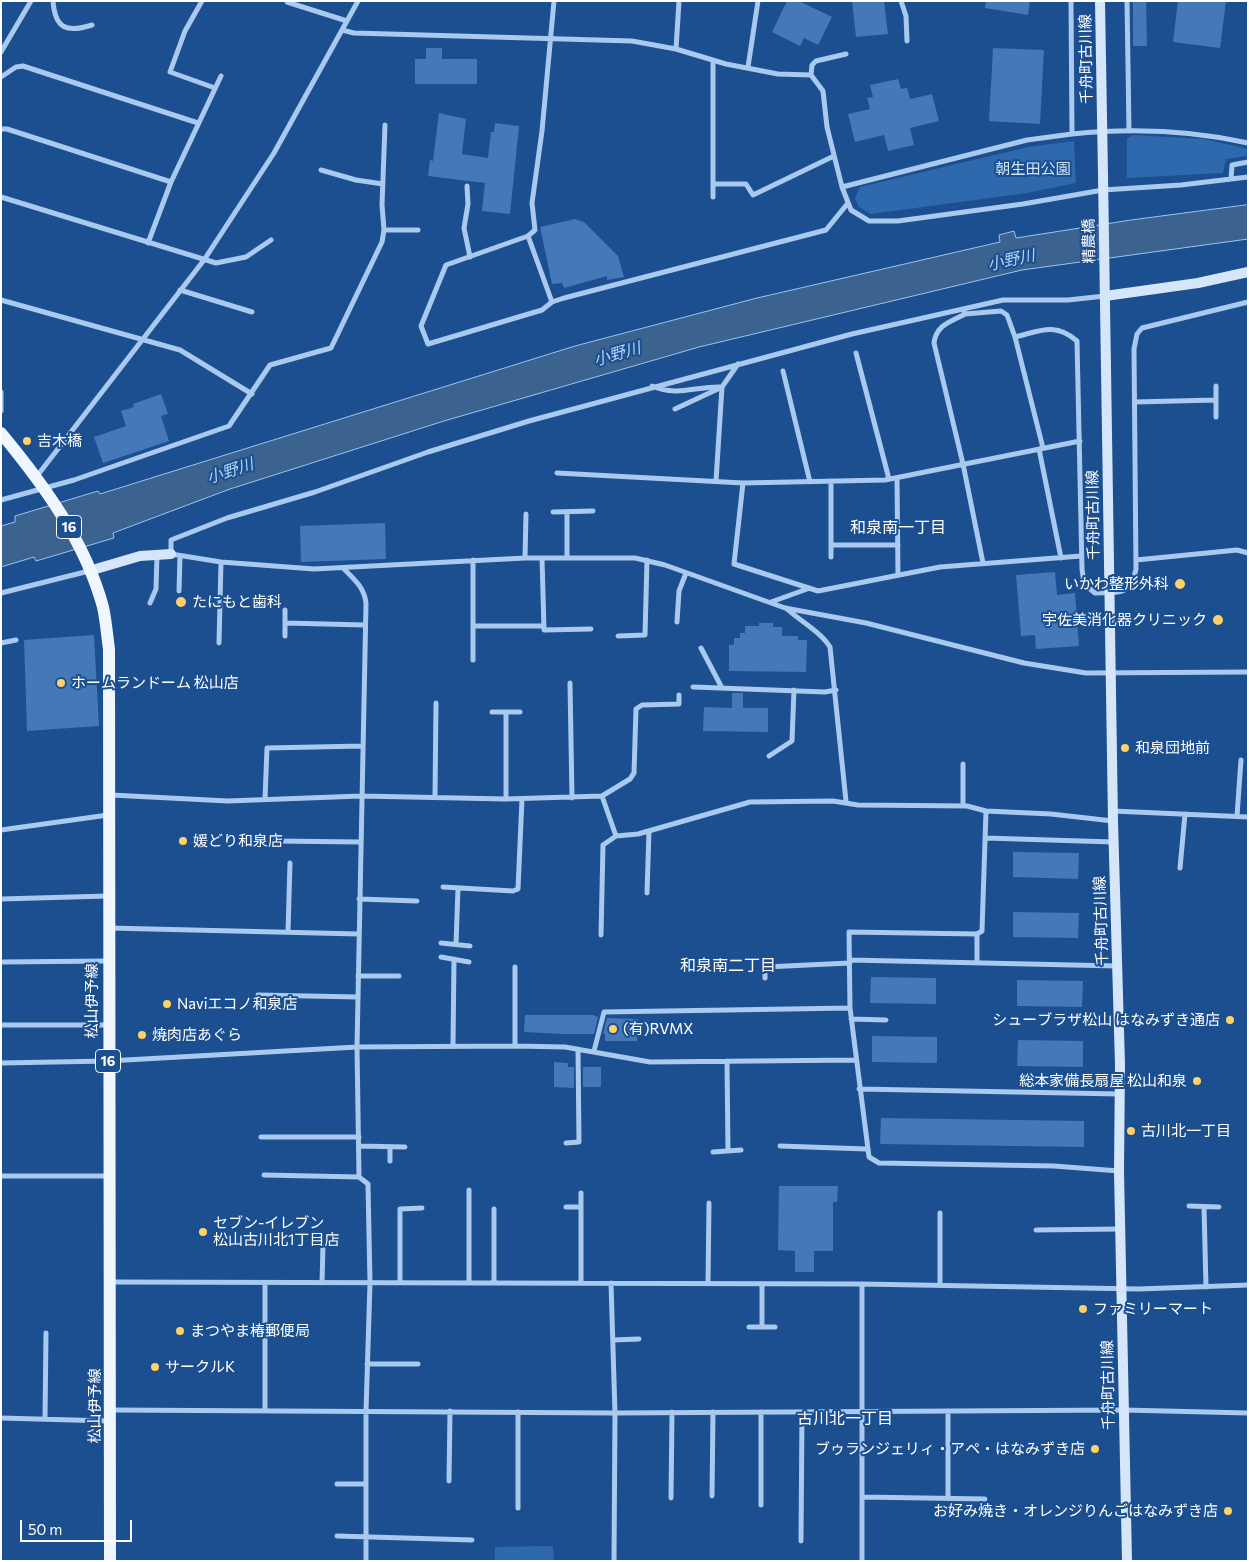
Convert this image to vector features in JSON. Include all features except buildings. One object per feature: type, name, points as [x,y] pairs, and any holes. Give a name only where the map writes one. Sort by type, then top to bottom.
[{"type":"main road","name":"16","points":[[1,433],[37,476],[70,527],[88,568]]},
{"type":"main road","name":"松山伊予線","points":[[88,568],[102,607],[109,649],[108,1176],[112,1415],[110,1561]]},
{"type":"street","points":[[1,52],[31,1]]},
{"type":"street","points":[[53,1],[58,22],[66,29],[79,29],[92,25]]},
{"type":"street","points":[[202,1],[185,31],[170,72],[215,88]]},
{"type":"street","points":[[37,476],[204,260],[274,154],[330,48],[358,1]]},
{"type":"street","points":[[554,1],[552,39],[532,202],[535,230],[528,236],[446,265],[421,326],[428,344],[542,310],[552,302],[826,230],[848,203]]},
{"type":"street","points":[[676,49],[679,1]]},
{"type":"street","points":[[748,68],[758,1]]},
{"type":"street","points":[[901,1],[906,16],[907,41]]},
{"type":"street","points":[[1071,1],[1072,134]]},
{"type":"street","name":"千舟町古川線","points":[[1100,1],[1104,190]]},
{"type":"street","points":[[1127,1],[1129,130]]},
{"type":"street","points":[[288,2],[347,21]]},
{"type":"street","points":[[342,30],[354,33],[632,41],[676,49],[713,60],[778,74],[811,75]]},
{"type":"street","points":[[846,54],[816,61],[812,65],[811,75],[823,91],[834,156],[848,203],[851,210],[870,221],[898,221],[1023,204],[1104,190],[1181,185],[1248,177]]},
{"type":"street","points":[[713,60],[713,197]]},
{"type":"street","points":[[1,76],[23,66],[198,123]]},
{"type":"street","points":[[148,243],[170,182],[221,76]]},
{"type":"street","points":[[1,500],[46,490],[229,426],[252,394],[270,364],[331,348],[382,242],[384,230],[385,124]]},
{"type":"street","points":[[1,129],[7,129],[170,182]]},
{"type":"street","points":[[842,187],[1027,140],[1072,134],[1129,130],[1203,134],[1248,143]]},
{"type":"street","points":[[713,184],[746,184],[753,195],[834,156]]},
{"type":"street","points":[[1231,179],[1232,165],[1248,162]]},
{"type":"street","points":[[320,170],[356,180],[383,184]]},
{"type":"street","points":[[466,186],[468,204],[464,228],[470,257]]},
{"type":"street","name":"精農橋","points":[[1104,190],[1104,280]]},
{"type":"street","points":[[1,197],[204,260],[228,262],[246,257],[271,240]]},
{"type":"street","points":[[384,230],[418,230]]},
{"type":"street","points":[[528,236],[552,302]]},
{"type":"street","points":[[179,591],[175,555],[170,540],[227,518],[315,492],[428,452],[652,386],[739,363],[852,334],[964,312],[1003,300],[1068,300],[1104,296],[1198,282],[1248,272]]},
{"type":"street","name":"千舟町古川線","points":[[1104,280],[1127,1561]]},
{"type":"street","points":[[180,290],[252,312]]},
{"type":"street","points":[[1,300],[143,338],[180,350],[252,394]]},
{"type":"street","points":[[1015,337],[1051,328],[1060,329],[1077,341],[1081,556],[1084,584],[1095,593],[1124,592],[1133,583],[1136,560],[1134,349],[1136,334],[1142,328],[1248,302]]},
{"type":"street","points":[[983,563],[963,464],[934,343],[935,333],[941,326],[964,312],[1001,311],[1007,315],[1015,337],[1041,448],[1061,558]]},
{"type":"street","points":[[856,353],[889,479]]},
{"type":"street","points":[[675,409],[722,387],[739,363]]},
{"type":"street","points":[[783,371],[810,482]]},
{"type":"street","points":[[652,386],[665,392],[677,392],[703,387],[722,387]]},
{"type":"street","points":[[1216,386],[1216,417]]},
{"type":"street","points":[[716,481],[722,387]]},
{"type":"street","points":[[1,392],[1,410]]},
{"type":"street","points":[[1135,402],[1216,400]]},
{"type":"street","points":[[557,474],[743,483],[889,479],[1080,440]]},
{"type":"street","points":[[897,478],[898,575]]},
{"type":"street","points":[[831,481],[831,557]]},
{"type":"street","points":[[743,483],[734,564],[818,591],[940,567],[1081,556]]},
{"type":"street","points":[[553,512],[593,511]]},
{"type":"street","points":[[567,512],[567,558]]},
{"type":"street","points":[[525,558],[526,514]]},
{"type":"street","points":[[831,546],[898,546]]},
{"type":"street","points":[[1136,560],[1237,550],[1248,553]]},
{"type":"street","points":[[150,602],[156,589],[157,555]]},
{"type":"street","points":[[1,593],[88,568],[140,556],[157,555],[175,555],[221,562],[294,568],[343,568],[525,558],[647,560],[785,608],[866,623],[1024,663],[1086,673],[1248,672]]},
{"type":"street","points":[[542,558],[544,630],[591,629]]},
{"type":"street","points":[[473,560],[473,660]]},
{"type":"street","points":[[618,636],[645,635],[647,560]]},
{"type":"street","points":[[219,643],[221,562]]},
{"type":"street","points":[[343,568],[356,581],[366,596],[357,1047],[359,1177]]},
{"type":"street","points":[[678,622],[679,591],[686,573]]},
{"type":"street","points":[[771,602],[810,588]]},
{"type":"street","points":[[785,608],[804,625],[825,639],[832,656],[846,801]]},
{"type":"street","points":[[285,610],[285,636]]},
{"type":"street","points":[[285,624],[366,625]]},
{"type":"street","points":[[474,626],[544,626]]},
{"type":"street","points":[[1,643],[16,640]]},
{"type":"street","points":[[701,648],[722,688]]},
{"type":"street","points":[[570,682],[572,798]]},
{"type":"street","points":[[693,686],[825,692],[836,690]]},
{"type":"street","points":[[769,756],[792,741],[794,690]]},
{"type":"street","points":[[108,795],[228,801],[361,796],[506,799],[602,796],[630,780],[634,773],[636,709],[642,706],[679,704],[679,695]]},
{"type":"street","points":[[434,797],[436,704]]},
{"type":"street","points":[[492,712],[520,712]]},
{"type":"street","points":[[506,712],[506,799]]},
{"type":"street","points":[[265,799],[267,748],[362,746]]},
{"type":"street","points":[[1237,816],[1241,760]]},
{"type":"street","points":[[963,764],[963,806]]},
{"type":"street","points":[[602,796],[616,836]]},
{"type":"street","points":[[443,887],[513,891],[518,889],[522,799]]},
{"type":"street","points":[[601,935],[603,844],[616,836],[649,831],[750,802],[846,801],[858,805],[963,806],[986,811],[1051,814],[1113,816],[1185,814],[1248,817]]},
{"type":"street","points":[[986,811],[982,931],[977,934],[850,932],[850,1008],[866,1149],[869,1157],[880,1162],[1054,1166],[1119,1171]]},
{"type":"street","points":[[1180,868],[1185,814]]},
{"type":"street","points":[[1,830],[108,815]]},
{"type":"street","points":[[647,893],[649,831]]},
{"type":"street","points":[[985,838],[1114,842]]},
{"type":"street","points":[[275,841],[360,842]]},
{"type":"street","points":[[288,932],[290,863]]},
{"type":"street","points":[[456,944],[458,888]]},
{"type":"street","points":[[1,899],[108,896]]},
{"type":"street","points":[[359,899],[417,901]]},
{"type":"street","points":[[108,928],[359,934]]},
{"type":"street","points":[[977,934],[977,963]]},
{"type":"street","points":[[441,943],[470,946]]},
{"type":"street","points":[[441,957],[469,962]]},
{"type":"street","points":[[454,959],[454,1046]]},
{"type":"street","points":[[1,962],[108,961]]},
{"type":"street","points":[[765,978],[765,967],[850,961],[1117,966]]},
{"type":"street","points":[[515,967],[515,1046]]},
{"type":"street","points":[[358,976],[399,976]]},
{"type":"street","points":[[258,995],[358,997]]},
{"type":"street","points":[[594,1051],[604,1012],[850,1008]]},
{"type":"street","points":[[851,1020],[886,1020]]},
{"type":"street","points":[[1,1025],[108,1025]]},
{"type":"street","points":[[1,1063],[108,1061],[357,1047],[454,1046],[578,1049],[650,1062],[856,1060]]},
{"type":"street","points":[[566,1143],[579,1142],[578,1049]]},
{"type":"street","points":[[727,1061],[728,1151]]},
{"type":"street","points":[[859,1088],[1120,1094]]},
{"type":"street","points":[[261,1137],[359,1137]]},
{"type":"street","points":[[359,1146],[405,1147]]},
{"type":"street","points":[[780,1146],[866,1149]]},
{"type":"street","points":[[390,1147],[390,1161]]},
{"type":"street","points":[[713,1152],[741,1150]]},
{"type":"street","points":[[1,1176],[108,1176]]},
{"type":"street","points":[[264,1176],[359,1177],[368,1184],[370,1283],[366,1411],[366,1561]]},
{"type":"street","points":[[469,1190],[469,1283]]},
{"type":"street","points":[[581,1193],[581,1283]]},
{"type":"street","points":[[708,1284],[709,1203]]},
{"type":"street","points":[[1189,1206],[1218,1207]]},
{"type":"street","points":[[566,1207],[581,1207]]},
{"type":"street","points":[[1204,1207],[1206,1287]]},
{"type":"street","points":[[400,1283],[400,1209],[422,1208]]},
{"type":"street","points":[[494,1209],[494,1283]]},
{"type":"street","points":[[940,1213],[940,1285]]},
{"type":"street","points":[[1036,1230],[1120,1229]]},
{"type":"street","points":[[322,1283],[323,1245]]},
{"type":"street","points":[[110,1282],[862,1284],[1121,1287],[1139,1289],[1248,1285]]},
{"type":"street","points":[[265,1283],[265,1410]]},
{"type":"street","points":[[611,1283],[615,1413],[614,1561]]},
{"type":"street","points":[[762,1284],[762,1327]]},
{"type":"street","points":[[862,1284],[862,1561]]},
{"type":"street","points":[[749,1327],[775,1327]]},
{"type":"street","points":[[45,1419],[46,1333]]},
{"type":"street","points":[[613,1340],[639,1339]]},
{"type":"street","points":[[367,1364],[418,1364]]},
{"type":"street","points":[[1,1418],[45,1419],[265,1410],[615,1413],[1123,1410],[1248,1413]]},
{"type":"street","points":[[450,1411],[450,1481]]},
{"type":"street","points":[[948,1411],[948,1498]]},
{"type":"street","points":[[518,1412],[518,1508]]},
{"type":"street","points":[[671,1498],[672,1412]]},
{"type":"street","points":[[712,1496],[713,1412]]},
{"type":"street","points":[[761,1412],[761,1505]]},
{"type":"street","points":[[801,1541],[802,1412]]},
{"type":"street","points":[[337,1484],[366,1484]]},
{"type":"street","points":[[862,1497],[985,1499]]},
{"type":"street","points":[[337,1536],[472,1540]]},
{"type":"green space","points":[[1134,135],[1204,139],[1248,149],[1248,156],[1226,159],[1223,173],[1127,178],[1127,138]]},
{"type":"green space","name":"朝生田公園","points":[[1074,141],[1076,183],[1027,193],[871,214],[859,207],[855,198],[860,187],[1028,147]]},
{"type":"green space","points":[[553,1546],[554,1561],[495,1561],[495,1547]]},
{"type":"water","name":"小野川","points":[[1248,205],[1248,239],[1022,270],[699,347],[444,421],[230,489],[113,533],[114,538],[36,561],[34,557],[1,567],[1,526],[15,522],[15,516],[98,491],[100,494],[575,346],[757,298],[1000,242],[999,235],[1014,231],[1016,238],[1131,220]]},
{"type":"place","name":"吉木橋","points":[[27,441]]},
{"type":"place","name":"いかわ整形外科","points":[[1180,584]]},
{"type":"place","name":"たにもと歯科","points":[[181,602]]},
{"type":"place","name":"宇佐美消化器クリニック","points":[[1218,620]]},
{"type":"place","name":"ホームランドーム 松山店","points":[[61,683]]},
{"type":"place","name":"和泉団地前","points":[[1125,748]]},
{"type":"place","name":"媛どり和泉店","points":[[183,841]]},
{"type":"place","name":"Naviエコノ和泉店","points":[[167,1004]]},
{"type":"place","name":"シューブラザ松山 はなみずき通店","points":[[1230,1020]]},
{"type":"place","name":"(有)RVMX","points":[[613,1029]]},
{"type":"place","name":"焼肉店あぐら","points":[[142,1035]]},
{"type":"place","name":"総本家備長扇屋 松山和泉","points":[[1197,1081]]},
{"type":"place","name":"古川北一丁目","points":[[1131,1131]]},
{"type":"place","name":"セブン-イレブン 松山古川北1丁目店","points":[[203,1232]]},
{"type":"place","name":"ファミリーマート","points":[[1083,1309]]},
{"type":"place","name":"まつやま椿郵便局","points":[[180,1331]]},
{"type":"place","name":"サークルK","points":[[155,1367]]},
{"type":"place","name":"ブゥランジェリィ・アペ・はなみずき店","points":[[1095,1449]]},
{"type":"place","name":"お好み焼き・オレンジりんごはなみずき店","points":[[1228,1511]]},
{"type":"district","name":"和泉南一丁目","points":[[898,528]]},
{"type":"district","name":"和泉南二丁目","points":[[728,966]]},
{"type":"district","name":"古川北一丁目","points":[[845,1419]]}]
